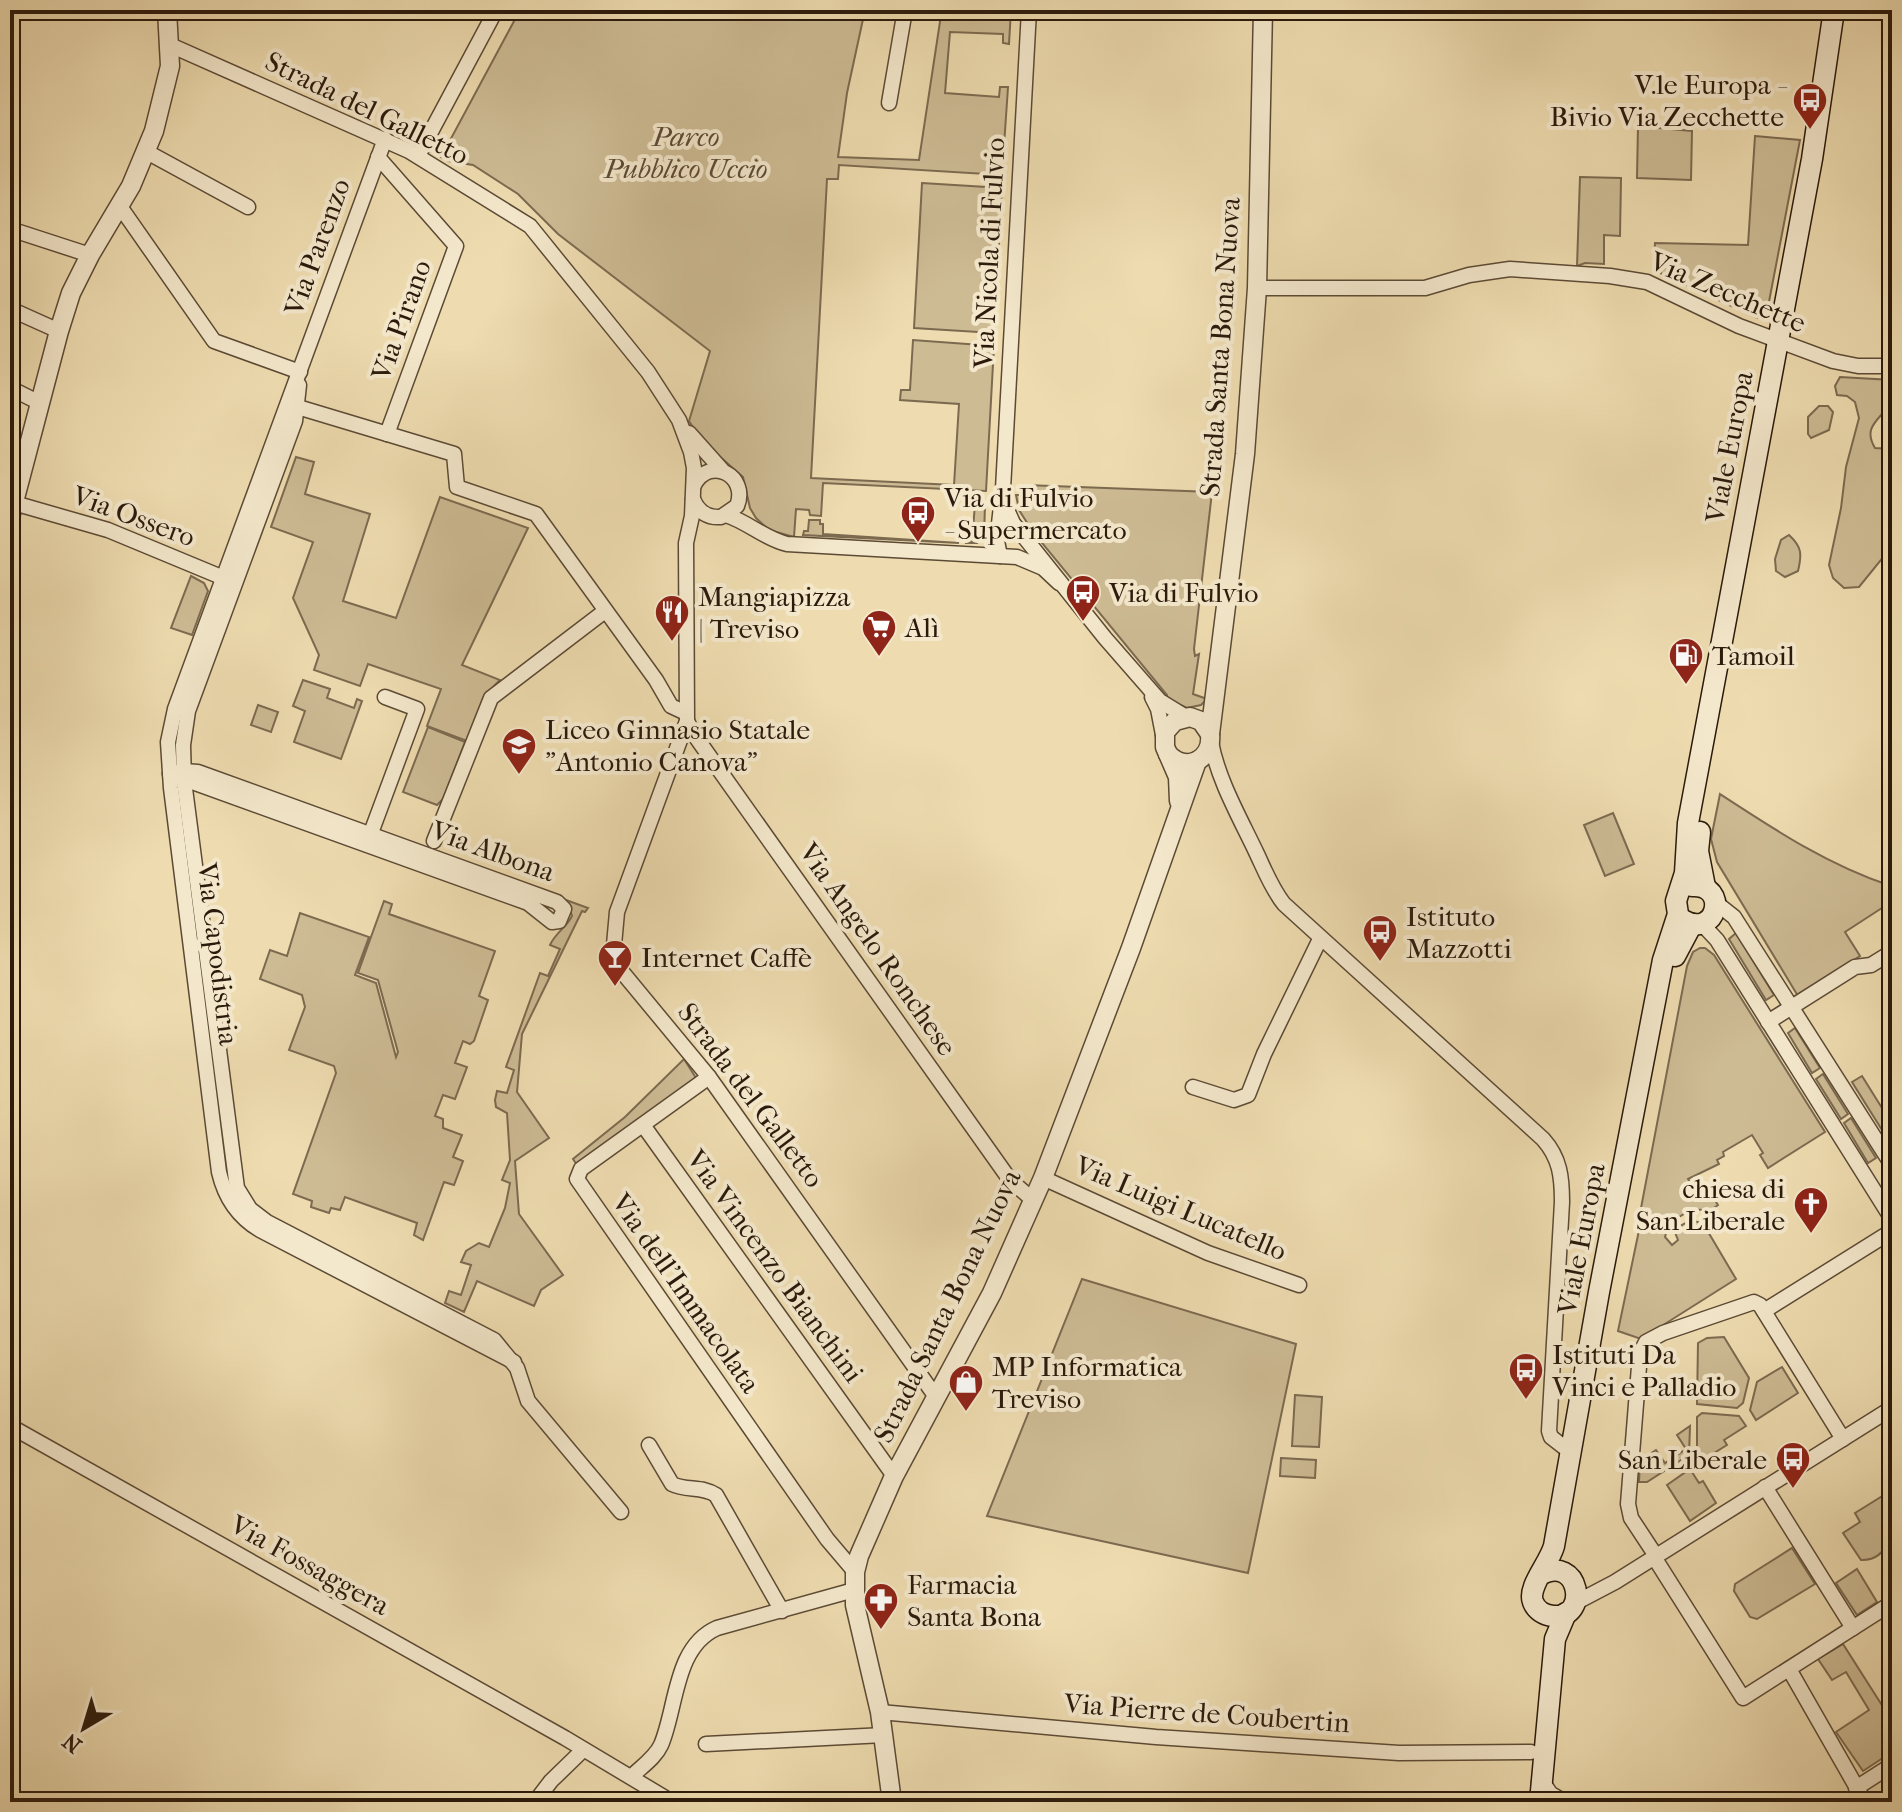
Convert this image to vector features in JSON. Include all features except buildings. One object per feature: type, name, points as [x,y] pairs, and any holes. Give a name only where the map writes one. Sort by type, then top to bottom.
[{"type":"main road","name":"Viale Europa","points":[[1688,914],[1713,915],[1698,851],[1699,834],[1784,344],[1834,10]]},
{"type":"main road","name":"Viale Europa","points":[[1540,1793],[1555,1639],[1571,1595],[1565,1552],[1673,960],[1688,914],[1685,873],[1691,809],[1847,10]]},
{"type":"main road","points":[[1688,914],[1693,885],[1710,894]]},
{"type":"main road","name":"Viale Europa","points":[[1527,1802],[1544,1637],[1542,1613],[1531,1594],[1554,1546],[1569,1451],[1665,950],[1688,914]]},
{"type":"main road","points":[[1540,1575],[1553,1571],[1571,1595],[1554,1616],[1542,1613]]},
{"type":"street","points":[[12,510],[71,293],[147,152],[166,89],[170,45],[167,10]]},
{"type":"street","points":[[418,156],[496,10]]},
{"type":"street","points":[[889,103],[905,10]]},
{"type":"street","name":"Via Nicola di Fulvio","points":[[1002,556],[998,548],[998,530],[1029,10]]},
{"type":"street","name":"Strada Santa Bona Nuova","points":[[1210,738],[1245,454],[1257,288],[1263,10]]},
{"type":"street","name":"Strada del Galletto","points":[[170,45],[385,139],[510,211],[538,234],[659,386],[700,448],[722,470]]},
{"type":"street","name":"Via Parenzo","points":[[292,406],[300,372],[385,139]]},
{"type":"street","points":[[147,152],[248,207]]},
{"type":"street","name":"Via Pirano","points":[[378,157],[456,246],[387,434]]},
{"type":"street","points":[[119,205],[214,341],[300,372]]},
{"type":"street","points":[[10,229],[90,255]]},
{"type":"street","name":"Via Zecchette","points":[[1257,288],[1425,288],[1469,275],[1510,269],[1610,276],[1647,282],[1739,326],[1845,364],[1892,366]]},
{"type":"street","points":[[10,309],[59,331]]},
{"type":"street","points":[[10,388],[40,403]]},
{"type":"street","points":[[292,406],[454,454],[457,487],[536,514],[656,680],[671,706],[687,717]]},
{"type":"street","name":"Via Capodistria","points":[[292,406],[229,580],[188,711],[179,775],[219,1172],[229,1201],[243,1218],[260,1230],[514,1362]]},
{"type":"street","name":"Strada del Galletto","points":[[679,420],[691,452],[694,491],[686,556],[687,717],[617,912],[615,956],[623,973],[709,1077],[936,1397]]},
{"type":"street","points":[[721,516],[701,512],[694,491],[703,474],[722,470],[735,478],[745,508],[761,532]]},
{"type":"street","points":[[686,556],[696,533],[737,506],[741,492]]},
{"type":"street","name":"Via Nicola di Fulvio","points":[[1002,499],[1013,523],[1059,583]]},
{"type":"street","name":"Via Ossero","points":[[12,510],[108,530],[229,580]]},
{"type":"street","name":"Via Nicola di Fulvio","points":[[721,516],[773,540],[796,545],[979,554],[1030,561],[1049,572],[1141,679]]},
{"type":"street","points":[[1002,556],[1014,540],[1013,523]]},
{"type":"street","points":[[979,554],[998,530]]},
{"type":"street","name":"Via Capodistria","points":[[229,580],[175,709],[168,742],[189,818],[234,1176],[242,1199],[267,1222],[494,1340],[514,1362],[528,1401],[621,1512]]},
{"type":"street","points":[[434,841],[491,698],[605,611]]},
{"type":"street","points":[[1141,679],[1160,701],[1201,721],[1222,776],[1275,893],[1320,939],[1543,1139],[1556,1155],[1562,1181],[1562,1202],[1549,1431],[1551,1437],[1569,1451]]},
{"type":"street","points":[[1141,679],[1154,700],[1180,786],[1177,818]]},
{"type":"street","points":[[656,680],[669,688],[687,690]]},
{"type":"street","points":[[1166,747],[1170,725],[1198,715],[1207,706],[1216,686]]},
{"type":"street","points":[[369,839],[417,709],[385,697]]},
{"type":"street","name":"Via Angelo Ronchese","points":[[687,717],[1010,1180],[1033,1200]]},
{"type":"street","points":[[1166,747],[1180,762],[1199,760],[1206,754],[1210,738]]},
{"type":"street","name":"Via Albona","points":[[183,745],[210,776]]},
{"type":"street","points":[[1199,760],[1222,776]]},
{"type":"street","name":"Strada Santa Bona Nuova","points":[[892,1802],[884,1735],[858,1620],[854,1581],[867,1533],[992,1293],[1043,1178],[1199,760]]},
{"type":"street","name":"Via Albona","points":[[179,775],[210,776],[369,839],[528,903],[552,922],[559,921],[564,914],[564,909],[557,902],[369,839],[215,792],[179,775]]},
{"type":"street","points":[[189,818],[199,801],[215,792]]},
{"type":"street","points":[[1710,894],[1734,917],[1892,1165],[1868,1180]]},
{"type":"street","points":[[1688,914],[1717,940],[1892,1219]]},
{"type":"street","points":[[1193,1087],[1234,1100],[1248,1095],[1264,1054],[1320,939]]},
{"type":"street","points":[[1768,1022],[1855,967],[1871,965],[1892,952]]},
{"type":"street","name":"Via dell'Immacolata","points":[[709,1077],[581,1169],[578,1173],[579,1184],[854,1581]]},
{"type":"street","name":"Via Vincenzo Bianchini","points":[[643,1125],[894,1476]]},
{"type":"street","name":"Via Luigi Lucatello","points":[[1043,1178],[1208,1253],[1299,1285]]},
{"type":"street","points":[[1764,1311],[1892,1231]]},
{"type":"street","points":[[1843,1439],[1764,1311],[1754,1302],[1663,1333],[1643,1345],[1628,1504],[1631,1518],[1743,1698],[1892,1603]]},
{"type":"street","points":[[1571,1595],[1606,1586],[1892,1408]]},
{"type":"street","name":"Via Fossaggera","points":[[10,1426],[565,1738],[672,1802]]},
{"type":"street","points":[[649,1445],[672,1484],[710,1491],[716,1495],[782,1611]]},
{"type":"street","points":[[1765,1487],[1853,1628]]},
{"type":"street","points":[[631,1777],[659,1748],[682,1672],[703,1635],[717,1628],[782,1611],[854,1581]]},
{"type":"street","points":[[1789,1669],[1865,1802]]},
{"type":"street","name":"Via Pierre de Coubertin","points":[[880,1712],[1156,1737],[1399,1753],[1531,1752]]},
{"type":"street","points":[[706,1744],[884,1735]]},
{"type":"street","points":[[535,1802],[551,1781],[583,1750]]},
{"type":"street","points":[[1856,1788],[1892,1765]]},
{"type":"street","points":[[1540,1793],[1561,1802]]},
{"type":"green space","name":"Parco Pubblico Uccio","points":[[520,10],[865,10],[847,93],[838,157],[919,160],[941,15],[1007,15],[1007,10],[1011,10],[1009,44],[1003,43],[1003,34],[950,32],[945,93],[999,97],[1000,87],[1008,87],[1002,175],[839,165],[838,179],[827,179],[811,478],[954,485],[959,404],[900,400],[901,390],[910,390],[913,340],[994,346],[986,491],[823,483],[821,516],[810,515],[809,510],[796,509],[794,537],[769,530],[756,518],[750,508],[743,477],[701,440],[689,421],[710,351],[558,234],[518,194],[473,165],[441,157]]},
{"type":"green space","points":[[1638,126],[1692,131],[1691,180],[1637,178]]},
{"type":"green space","points":[[1755,136],[1800,140],[1768,307],[1757,318],[1654,270],[1655,243],[1748,245]]},
{"type":"green space","points":[[1580,177],[1621,178],[1620,236],[1604,235],[1604,264],[1585,263],[1577,266]]},
{"type":"green space","points":[[922,183],[1002,188],[994,333],[914,328]]},
{"type":"green space","points":[[1840,377],[1892,380],[1891,401],[1870,433],[1875,448],[1892,449],[1892,535],[1885,555],[1859,587],[1844,588],[1833,578],[1829,565],[1846,467],[1859,418],[1855,402],[1847,396],[1837,395],[1835,386]]},
{"type":"green space","points":[[1819,406],[1828,406],[1833,412],[1829,430],[1811,438],[1808,434],[1808,417]]},
{"type":"green space","points":[[296,457],[314,462],[305,494],[370,514],[343,601],[396,618],[440,497],[528,528],[462,665],[500,680],[488,692],[467,741],[427,726],[441,689],[368,664],[360,686],[314,670],[319,655],[293,598],[313,542],[271,527]]},
{"type":"green space","points":[[1025,485],[1212,492],[1194,649],[1195,656],[1199,654],[1193,694],[1207,699],[1201,705],[1187,708],[1165,698],[1167,695],[1033,532],[1019,510],[1016,495],[1023,495]]},
{"type":"green space","points":[[975,504],[985,505],[984,537],[977,543],[965,543],[972,541]]},
{"type":"green space","points":[[809,520],[820,520],[823,534],[959,543],[803,535],[804,531],[808,531]]},
{"type":"green space","points":[[1789,535],[1799,547],[1800,560],[1798,571],[1785,577],[1776,571],[1775,559],[1781,540]]},
{"type":"green space","points":[[191,576],[204,583],[208,591],[192,635],[171,628]]},
{"type":"green space","points":[[303,680],[330,689],[327,698],[354,708],[357,699],[362,701],[341,759],[294,742],[305,711],[293,706]]},
{"type":"green space","points":[[258,705],[278,712],[271,732],[251,725]]},
{"type":"green space","points":[[428,727],[465,742],[443,799],[437,805],[403,792]]},
{"type":"green space","points":[[1720,794],[1824,857],[1891,886],[1888,895],[1892,902],[1892,916],[1885,906],[1845,932],[1860,956],[1798,996],[1717,862],[1711,839]]},
{"type":"green space","points":[[1613,813],[1634,864],[1605,876],[1584,825]]},
{"type":"green space","points":[[555,896],[588,908],[582,911],[522,1034],[517,1092],[549,1138],[515,1161],[519,1214],[563,1275],[541,1290],[534,1306],[477,1281],[464,1312],[445,1303],[449,1291],[461,1295],[471,1265],[461,1262],[466,1251],[479,1243],[489,1247],[505,1208],[510,1183],[502,1180],[510,1160],[507,1113],[496,1107],[497,1091],[507,1093],[514,1070],[506,1067],[540,973],[548,976],[560,949],[550,945],[572,916],[569,906]]},
{"type":"green space","points":[[384,901],[392,904],[389,914],[495,951],[479,996],[488,1000],[474,1041],[470,1044],[463,1041],[455,1063],[467,1067],[455,1099],[443,1095],[435,1116],[443,1119],[443,1128],[462,1135],[453,1157],[463,1161],[454,1185],[444,1182],[423,1240],[414,1235],[417,1223],[345,1197],[340,1210],[331,1208],[329,1213],[311,1207],[312,1201],[293,1194],[336,1073],[334,1066],[289,1050],[305,1007],[302,995],[260,979],[270,950],[287,956],[300,913],[369,937],[355,975],[376,983],[396,1057],[398,1052],[378,980],[358,973]]},
{"type":"green space","points":[[1736,933],[1774,995],[1766,1000],[1729,939]]},
{"type":"green space","points":[[1700,948],[1714,955],[1825,1132],[1768,1168],[1752,1135],[1723,1152],[1724,1156],[1717,1160],[1719,1164],[1688,1179],[1696,1192],[1705,1185],[1718,1205],[1708,1212],[1697,1209],[1682,1215],[1668,1225],[1665,1237],[1672,1245],[1678,1240],[1674,1230],[1682,1225],[1692,1221],[1704,1225],[1736,1279],[1641,1339],[1618,1331],[1687,966],[1693,952]]},
{"type":"green space","points":[[1795,1028],[1820,1068],[1812,1073],[1788,1033]]},
{"type":"green space","points":[[684,1059],[696,1078],[577,1165],[573,1159],[625,1117]]},
{"type":"green space","points":[[1823,1074],[1848,1114],[1841,1119],[1816,1079]]},
{"type":"green space","points":[[1862,1076],[1892,1124],[1892,1146],[1852,1082]]},
{"type":"green space","points":[[1851,1118],[1876,1158],[1868,1163],[1844,1123]]},
{"type":"green space","points":[[1082,1279],[1296,1344],[1248,1573],[987,1516]]},
{"type":"green space","points":[[1724,1337],[1749,1378],[1743,1403],[1737,1408],[1697,1404],[1698,1343],[1707,1338]]},
{"type":"green space","points":[[1782,1367],[1798,1393],[1756,1420],[1750,1410],[1757,1382]]},
{"type":"green space","points":[[1295,1395],[1322,1397],[1319,1447],[1292,1446]]},
{"type":"green space","points":[[1702,1413],[1739,1416],[1746,1426],[1724,1440],[1727,1445],[1701,1461],[1697,1454],[1697,1417]]},
{"type":"green space","points":[[1690,1426],[1689,1455],[1647,1482],[1639,1482],[1640,1460],[1656,1450],[1665,1463],[1686,1449],[1677,1435]]},
{"type":"green space","points":[[1281,1458],[1316,1460],[1315,1478],[1280,1476]]},
{"type":"green space","points":[[1690,1469],[1699,1483],[1703,1481],[1716,1503],[1690,1521],[1667,1485]]},
{"type":"green space","points":[[1892,1490],[1890,1535],[1886,1545],[1881,1553],[1861,1560],[1843,1533],[1860,1522],[1855,1513]]},
{"type":"green space","points":[[1792,1548],[1815,1584],[1757,1619],[1750,1617],[1734,1591],[1735,1584]]},
{"type":"green space","points":[[1857,1569],[1877,1602],[1857,1615],[1836,1583]]},
{"type":"green space","points":[[1843,1644],[1892,1721],[1892,1752],[1863,1771],[1836,1732],[1869,1710],[1846,1672],[1832,1680],[1818,1659]]},
{"type":"place","name":"V.le Europa - Bivio Via Zecchette","points":[[1810,131]]},
{"type":"place","name":"Via di Fulvio - Supermercato","points":[[918,544]]},
{"type":"place","name":"Via di Fulvio","points":[[1083,623]]},
{"type":"place","name":"Mangiapizza | Treviso","points":[[672,643]]},
{"type":"place","name":"Alì","points":[[879,658]]},
{"type":"place","name":"Tamoil","points":[[1686,686]]},
{"type":"place","name":"Liceo Ginnasio Statale \"Antonio Canova\"","points":[[519,776]]},
{"type":"place","name":"Istituto Mazzotti","points":[[1380,963]]},
{"type":"place","name":"Internet Caffè","points":[[615,988]]},
{"type":"place","name":"chiesa di San Liberale","points":[[1811,1235]]},
{"type":"place","name":"Istituti Da Vinci e Palladio","points":[[1526,1401]]},
{"type":"place","name":"MP Informatica Treviso","points":[[966,1413]]},
{"type":"place","name":"San Liberale","points":[[1793,1490]]},
{"type":"place","name":"Farmacia Santa Bona","points":[[881,1631]]}]
